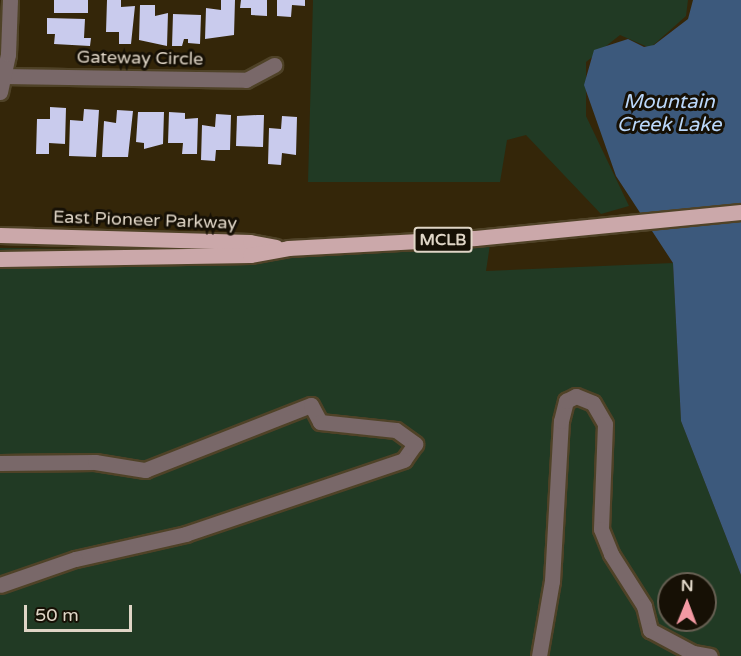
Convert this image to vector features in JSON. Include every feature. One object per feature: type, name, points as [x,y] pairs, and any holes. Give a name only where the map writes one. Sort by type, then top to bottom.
[{"type":"main road","name":"East Pioneer Parkway","points":[[0,259],[250,255],[288,248],[366,246],[741,212]]},
{"type":"main road","name":"East Pioneer Parkway","points":[[0,235],[250,242],[288,248]]},
{"type":"street","points":[[0,92],[10,0]]},
{"type":"street","name":"Gateway Circle","points":[[3,76],[246,80],[274,65]]},
{"type":"street","points":[[539,656],[552,581],[561,421],[566,401],[576,396],[593,403],[605,424],[601,529],[610,554],[644,606],[650,630],[693,653],[711,656]]},
{"type":"street","points":[[0,464],[95,462],[145,470],[310,405],[320,422],[396,430],[415,444],[404,460],[186,534],[75,559],[0,585]]},
{"type":"green space","points":[[313,0],[688,0],[686,16],[650,48],[620,35],[586,62],[586,116],[629,206],[601,214],[526,135],[507,140],[500,182],[308,182]]},
{"type":"green space","points":[[491,238],[486,271],[673,263],[681,421],[741,575],[741,656],[0,656],[0,248],[241,251]]},
{"type":"water","name":"Mountain Creek Lake","points":[[693,0],[741,0],[741,575],[681,421],[673,263],[616,176],[584,85],[594,50],[628,39],[644,47],[654,45],[688,19]]},
{"type":"building","points":[[54,0],[88,0],[88,13],[54,13]]},
{"type":"building","points":[[107,0],[121,0],[121,7],[135,6],[131,44],[119,44],[119,32],[106,32]]},
{"type":"building","points":[[221,0],[235,0],[234,35],[205,39],[206,8],[221,10]]},
{"type":"building","points":[[241,0],[267,0],[267,16],[251,15],[251,8],[240,8]]},
{"type":"building","points":[[277,0],[305,0],[305,6],[292,5],[291,17],[277,16]]},
{"type":"building","points":[[140,5],[155,5],[155,16],[168,13],[167,46],[139,40]]},
{"type":"building","points":[[173,14],[201,15],[200,44],[188,43],[188,39],[184,39],[182,46],[172,46]]},
{"type":"building","points":[[47,18],[85,19],[84,38],[91,38],[90,46],[54,44],[55,34],[47,34]]},
{"type":"building","points":[[50,107],[66,108],[65,144],[49,143],[49,154],[36,154],[37,119],[50,119]]},
{"type":"building","points":[[84,109],[99,110],[96,157],[69,156],[70,120],[83,121]]},
{"type":"building","points":[[117,110],[133,111],[128,157],[102,157],[104,121],[116,123]]},
{"type":"building","points":[[138,112],[164,112],[163,144],[144,149],[144,143],[136,142]]},
{"type":"building","points":[[169,112],[185,113],[185,119],[198,118],[197,154],[182,154],[183,143],[168,143]]},
{"type":"building","points":[[216,114],[231,115],[230,150],[216,150],[215,161],[201,160],[202,125],[215,127]]},
{"type":"building","points":[[264,115],[263,147],[236,146],[237,116]]},
{"type":"building","points":[[282,116],[297,117],[296,155],[282,153],[281,165],[268,164],[269,128],[281,129]]}]
